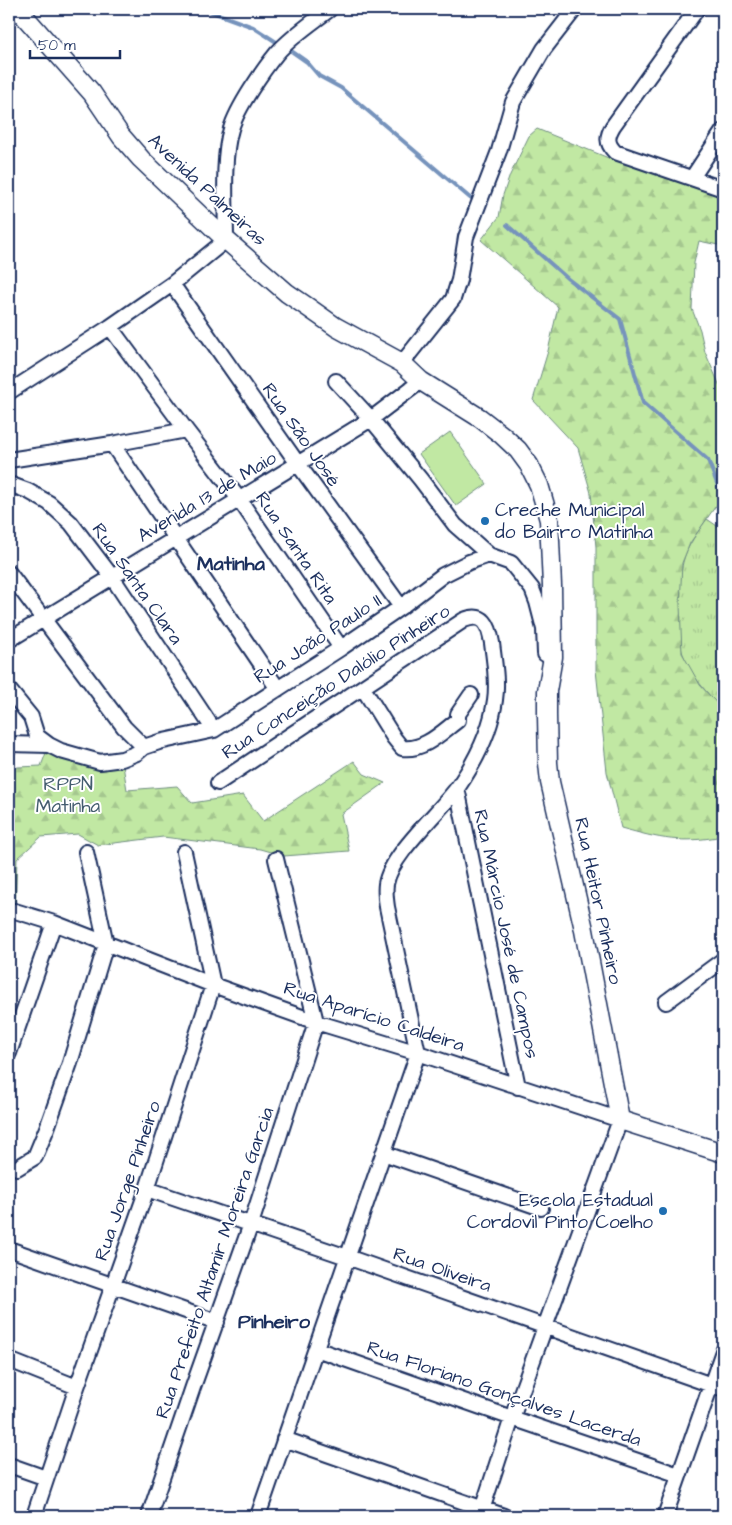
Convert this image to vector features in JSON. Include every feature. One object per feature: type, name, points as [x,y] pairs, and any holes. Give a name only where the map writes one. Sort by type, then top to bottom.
[{"type":"street","name":"Avenida Palmeiras","points":[[18,9],[92,93],[121,136],[141,159],[226,240],[287,293],[322,318],[402,363],[421,381]]},
{"type":"street","points":[[9,392],[110,327],[172,284],[226,240],[226,175],[231,130],[239,110],[277,54],[330,9]]},
{"type":"street","points":[[402,363],[453,299],[459,280],[466,236],[499,151],[513,102],[544,49],[575,9]]},
{"type":"street","points":[[698,9],[613,126],[608,134],[608,141],[614,152],[723,188]]},
{"type":"street","points":[[692,178],[723,130]]},
{"type":"street","name":"Rua São José","points":[[172,284],[401,607]]},
{"type":"street","name":"Rua Santa Rita","points":[[110,327],[240,499],[341,648]]},
{"type":"street","points":[[336,381],[371,419],[455,525],[489,555],[511,563],[532,589],[544,629],[547,691]]},
{"type":"street","name":"Avenida 13 de Maio","points":[[9,640],[371,419],[421,381]]},
{"type":"street","name":"Rua Heitor Pinheiro","points":[[421,381],[480,418],[502,435],[518,450],[529,465],[539,485],[548,520],[552,586],[553,657],[547,691],[550,782],[583,926],[620,1120]]},
{"type":"street","points":[[9,460],[186,430]]},
{"type":"street","points":[[112,444],[278,689]]},
{"type":"street","name":"Rua Santa Clara","points":[[9,484],[28,491],[49,503],[71,523],[112,576],[214,730]]},
{"type":"street","name":"Rua João Paulo II","points":[[9,744],[49,745],[61,751],[100,762],[122,760],[137,753],[144,747],[214,730],[341,648],[401,607],[443,575],[469,562],[489,555]]},
{"type":"street","points":[[9,573],[124,727],[144,747]]},
{"type":"street","name":"Rua Conceição Dalólio Pinheiro","points":[[218,783],[464,620],[473,616],[481,618],[486,624],[490,635],[494,661],[495,700],[490,723],[479,752],[457,788],[390,869],[386,886],[387,907],[418,1053]]},
{"type":"street","points":[[363,688],[394,738],[402,748],[412,750],[425,744],[458,720],[458,714],[471,695]]},
{"type":"street","points":[[9,690],[30,717],[37,736],[49,745]]},
{"type":"street","name":"Rua Márcio José de Campos","points":[[457,788],[518,1087]]},
{"type":"street","points":[[17,1168],[35,1157],[47,1128],[70,1063],[106,944],[86,852]]},
{"type":"street","points":[[184,852],[213,986]]},
{"type":"street","points":[[276,859],[316,1022]]},
{"type":"street","name":"Rua Aparício Caldeira","points":[[15,911],[54,923],[213,986],[316,1022],[418,1053],[723,1153]]},
{"type":"street","points":[[9,1053],[54,923]]},
{"type":"street","points":[[666,1002],[723,960]]},
{"type":"street","name":"Rua Jorge Pinheiro","points":[[34,1516],[147,1189],[213,986]]},
{"type":"street","name":"Rua Prefeito Altamir Moreira Garcia","points":[[149,1516],[251,1224],[316,1022]]},
{"type":"street","points":[[258,1516],[418,1053]]},
{"type":"street","points":[[481,1512],[512,1418],[620,1120]]},
{"type":"street","points":[[383,1153],[541,1208]]},
{"type":"street","name":"Rua Oliveira","points":[[147,1189],[717,1387]]},
{"type":"street","points":[[9,1249],[216,1322]]},
{"type":"street","name":"Rua Floriano Gonçalves Lacerda","points":[[316,1349],[679,1475]]},
{"type":"street","points":[[665,1516],[679,1475],[717,1387],[723,1351]]},
{"type":"street","points":[[9,1360],[77,1387]]},
{"type":"street","points":[[284,1439],[481,1512],[504,1516]]},
{"type":"street","points":[[9,1465],[46,1478]]},
{"type":"green space","points":[[537,129],[611,159],[686,182],[723,196],[723,246],[699,241],[694,263],[692,309],[700,330],[705,352],[723,393],[723,499],[715,507],[690,543],[682,563],[680,605],[682,653],[700,685],[723,710],[723,836],[683,840],[648,835],[621,828],[607,772],[596,670],[596,547],[591,493],[578,448],[533,400],[548,351],[558,307],[481,240],[499,217],[503,195],[510,175],[529,136]]},
{"type":"green space","points":[[450,432],[487,484],[456,506],[419,454]]},
{"type":"green space","points":[[707,519],[723,530],[723,710],[695,677],[683,654],[680,636],[680,594],[683,562],[690,545]]},
{"type":"green space","name":"RPPN Matinha","points":[[49,745],[122,759],[127,790],[177,786],[192,803],[243,795],[263,821],[354,761],[364,774],[385,783],[341,814],[349,851],[284,856],[260,849],[163,837],[98,845],[78,834],[41,837],[17,859],[15,911],[9,911],[9,771],[18,767],[41,766]]},
{"type":"waterway","points":[[204,9],[253,27],[281,45]]},
{"type":"waterway","points":[[287,48],[307,62],[319,76],[341,88],[470,198]]},
{"type":"waterway","points":[[507,225],[568,279],[620,319],[643,403],[708,460],[723,499]]},
{"type":"place","name":"Creche Municipal do Bairro Matinha","points":[[485,521]]},
{"type":"place","name":"Escola Estadual Cordovil Pinto Coelho","points":[[663,1211]]},
{"type":"district","name":"Matinha","points":[[231,564]]},
{"type":"district","name":"Pinheiro","points":[[274,1322]]}]
